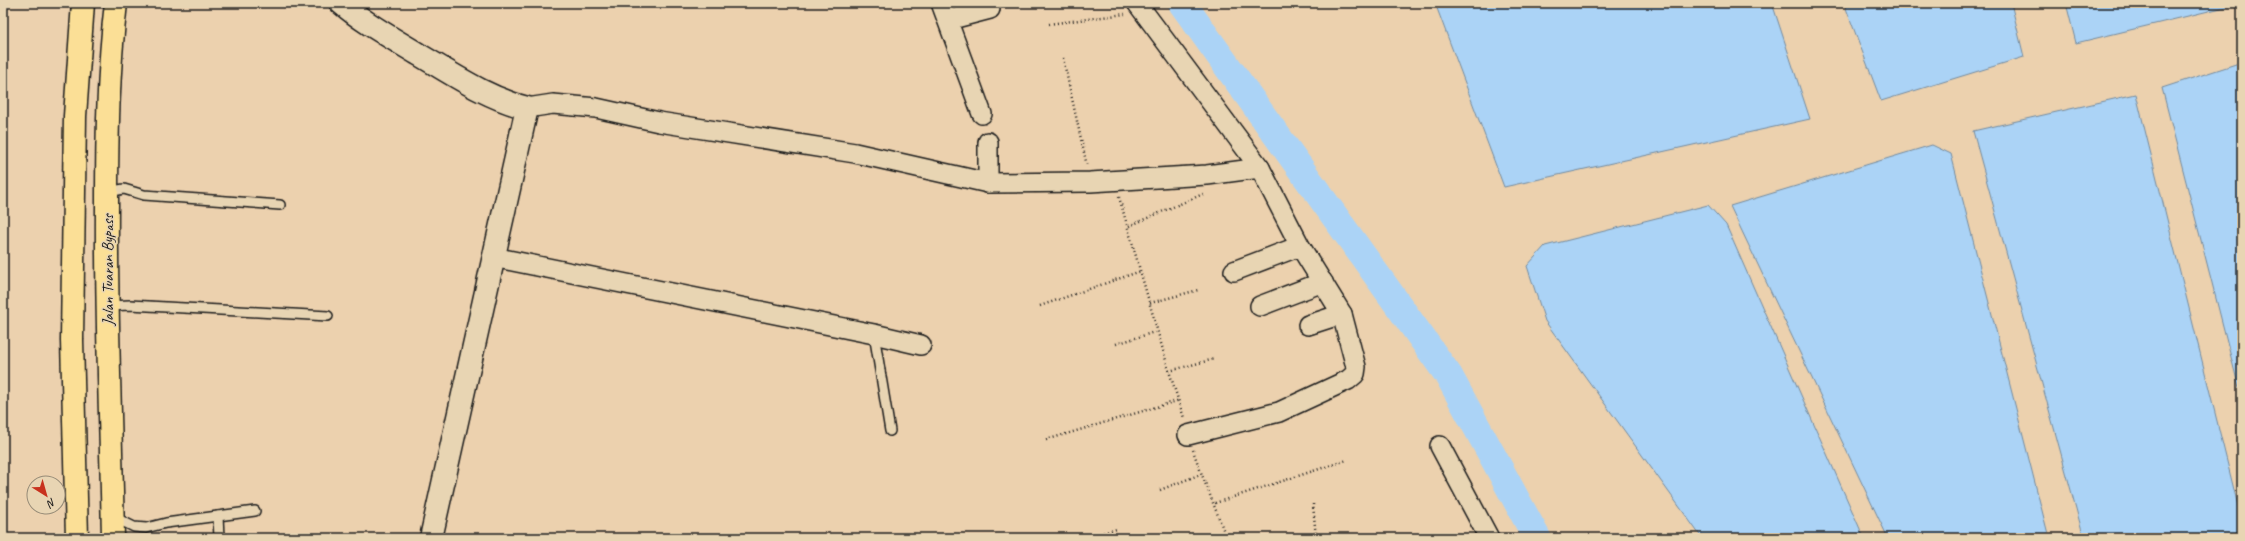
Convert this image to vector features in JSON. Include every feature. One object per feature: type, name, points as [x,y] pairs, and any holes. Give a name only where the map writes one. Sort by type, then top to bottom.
[{"type":"highway","name":"Jalan Tuaran Bypass","points":[[77,538],[72,340],[75,116],[83,3]]},
{"type":"highway","name":"Jalan Tuaran Bypass","points":[[113,538],[106,306],[108,95],[116,3]]},
{"type":"street","points":[[341,3],[399,42],[467,83],[502,102],[527,108],[553,104],[596,108],[659,122],[855,153],[988,183],[1090,182],[1113,179],[1207,175],[1260,168]]},
{"type":"street","points":[[1140,7],[1260,168],[1300,246],[1342,314],[1356,367],[1355,374],[1348,380],[1279,412],[1188,435]]},
{"type":"street","points":[[982,114],[944,12],[990,9]]},
{"type":"street","points":[[431,538],[527,108]]},
{"type":"street","points":[[988,142],[988,183]]},
{"type":"street","points":[[1234,271],[1300,246]]},
{"type":"street","points":[[493,257],[874,334],[921,345]]},
{"type":"street","points":[[1260,306],[1323,282]]},
{"type":"street","points":[[1308,325],[1342,314]]},
{"type":"street","points":[[1440,446],[1489,538]]},
{"type":"lane","points":[[107,192],[124,189],[144,196],[280,205]]},
{"type":"lane","points":[[106,306],[130,305],[328,316]]},
{"type":"lane","points":[[874,334],[890,431]]},
{"type":"lane","points":[[112,516],[134,527],[146,528],[166,523],[255,511]]},
{"type":"lane","points":[[218,516],[219,538]]},
{"type":"path","points":[[1049,24],[1140,7]]},
{"type":"path","points":[[1063,58],[1090,182]]},
{"type":"path","points":[[1113,179],[1129,226],[1140,271],[1169,371],[1180,400],[1188,435],[1201,474],[1215,503],[1226,538]]},
{"type":"path","points":[[1129,226],[1209,191]]},
{"type":"path","points":[[1040,306],[1140,271]]},
{"type":"path","points":[[1150,303],[1198,290]]},
{"type":"path","points":[[1116,344],[1158,331]]},
{"type":"path","points":[[1169,371],[1214,359]]},
{"type":"path","points":[[1046,440],[1180,400]]},
{"type":"path","points":[[1215,503],[1347,460]]},
{"type":"path","points":[[1160,490],[1201,474]]},
{"type":"path","points":[[1313,504],[1316,538]]},
{"type":"path","points":[[1084,538],[1117,529]]},
{"type":"water","points":[[1435,3],[1772,3],[1810,119],[1504,187]]},
{"type":"water","points":[[1844,3],[2011,3],[2024,57],[1881,101]]},
{"type":"water","points":[[2066,3],[2242,3],[2076,43]]},
{"type":"water","points":[[2242,62],[2242,400],[2162,88]]},
{"type":"water","points":[[2136,94],[2242,522],[2242,532],[2221,538],[2084,538],[1973,131]]},
{"type":"water","points":[[1932,145],[1951,154],[2049,538],[1888,538],[1730,206]]},
{"type":"water","points":[[1708,205],[1726,225],[1864,538],[1702,538],[1545,321],[1527,266],[1545,246]]},
{"type":"waterway","points":[[1182,3],[1449,376],[1537,538]]}]
